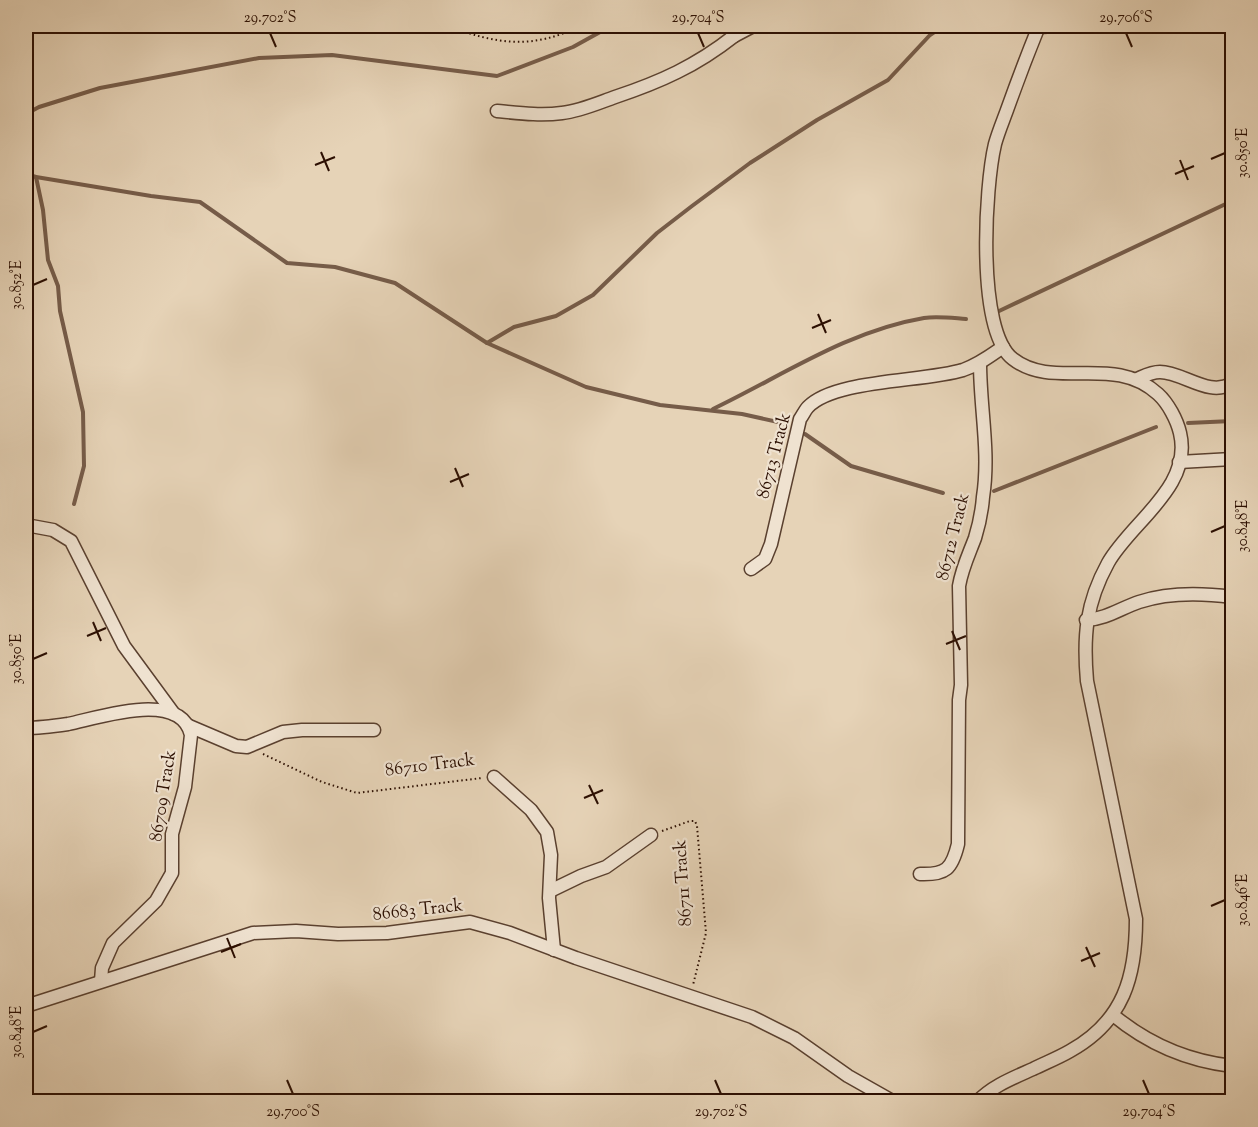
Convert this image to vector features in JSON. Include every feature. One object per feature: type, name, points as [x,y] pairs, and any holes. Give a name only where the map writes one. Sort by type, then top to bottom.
[{"type":"street","points":[[497,111],[534,114],[561,113],[583,108],[667,79],[692,66],[731,31],[753,26]]},
{"type":"street","points":[[977,1101],[998,1086],[1071,1051],[1096,1033],[1113,1015],[1131,976],[1136,950],[1136,919],[1088,681],[1084,650],[1086,620],[1091,601],[1109,562],[1122,543],[1169,488],[1182,453],[1180,433],[1173,415],[1164,399],[1152,388],[1137,379],[1114,373],[1047,372],[1028,368],[1012,359],[1002,347],[993,326],[988,304],[987,274],[990,177],[995,144],[1039,26],[1058,26]]},
{"type":"street","name":"86713 Track","points":[[751,569],[765,559],[771,544],[801,419],[807,408],[817,400],[831,394],[858,387],[944,374],[980,363],[1002,347]]},
{"type":"street","name":"86712 Track","points":[[920,874],[942,872],[950,867],[958,844],[961,685],[959,586],[963,567],[976,536],[986,469],[980,363]]},
{"type":"street","points":[[1137,379],[1160,372],[1219,388],[1233,383]]},
{"type":"street","points":[[1179,462],[1233,459]]},
{"type":"street","points":[[26,525],[53,530],[71,541],[124,646],[175,715]]},
{"type":"street","points":[[1086,620],[1103,618],[1139,602],[1175,594],[1233,597]]},
{"type":"street","name":"86709 Track","points":[[26,728],[67,724],[148,708],[175,715],[189,726],[191,735],[185,787],[172,834],[172,873],[156,901],[112,943],[105,957],[101,981]]},
{"type":"street","points":[[189,726],[236,746],[248,747],[283,732],[374,730]]},
{"type":"street","name":"86710 Track","points":[[494,777],[531,810],[547,832],[554,950]]},
{"type":"street","name":"86711 Track","points":[[550,891],[606,867],[651,835]]},
{"type":"street","name":"86683 Track","points":[[26,1006],[253,933],[273,931],[338,934],[387,933],[470,922],[510,933],[752,1017],[776,1028],[848,1076],[894,1101]]},
{"type":"street","points":[[1113,1015],[1128,1027],[1163,1047],[1202,1061],[1233,1066]]},
{"type":"path","points":[[448,26],[480,38],[518,43],[553,36],[580,26]]},
{"type":"path","name":"86710 Track","points":[[248,747],[322,782],[357,793],[494,777]]},
{"type":"path","name":"86711 Track","points":[[651,835],[690,821],[695,821],[697,826],[706,933],[691,996]]},
{"type":"waterway","points":[[26,114],[39,107],[100,88],[259,58],[332,55],[497,76],[573,47],[611,26]]},
{"type":"waterway","points":[[487,343],[514,327],[556,316],[593,295],[657,233],[692,206],[750,163],[817,120],[888,80],[930,35],[943,26]]},
{"type":"waterway","points":[[26,174],[151,196],[200,202],[287,263],[335,267],[395,283],[487,343],[586,387],[660,405],[742,414],[787,424]]},
{"type":"waterway","points":[[36,177],[43,210],[48,260],[58,286],[60,311],[83,412],[84,466],[74,504]]},
{"type":"waterway","points":[[997,312],[1232,201]]},
{"type":"waterway","points":[[713,409],[816,356],[868,333],[924,318],[966,319]]},
{"type":"waterway","points":[[1188,423],[1232,421]]},
{"type":"waterway","points":[[994,491],[1156,427]]},
{"type":"waterway","points":[[805,434],[851,466],[943,493]]}]
